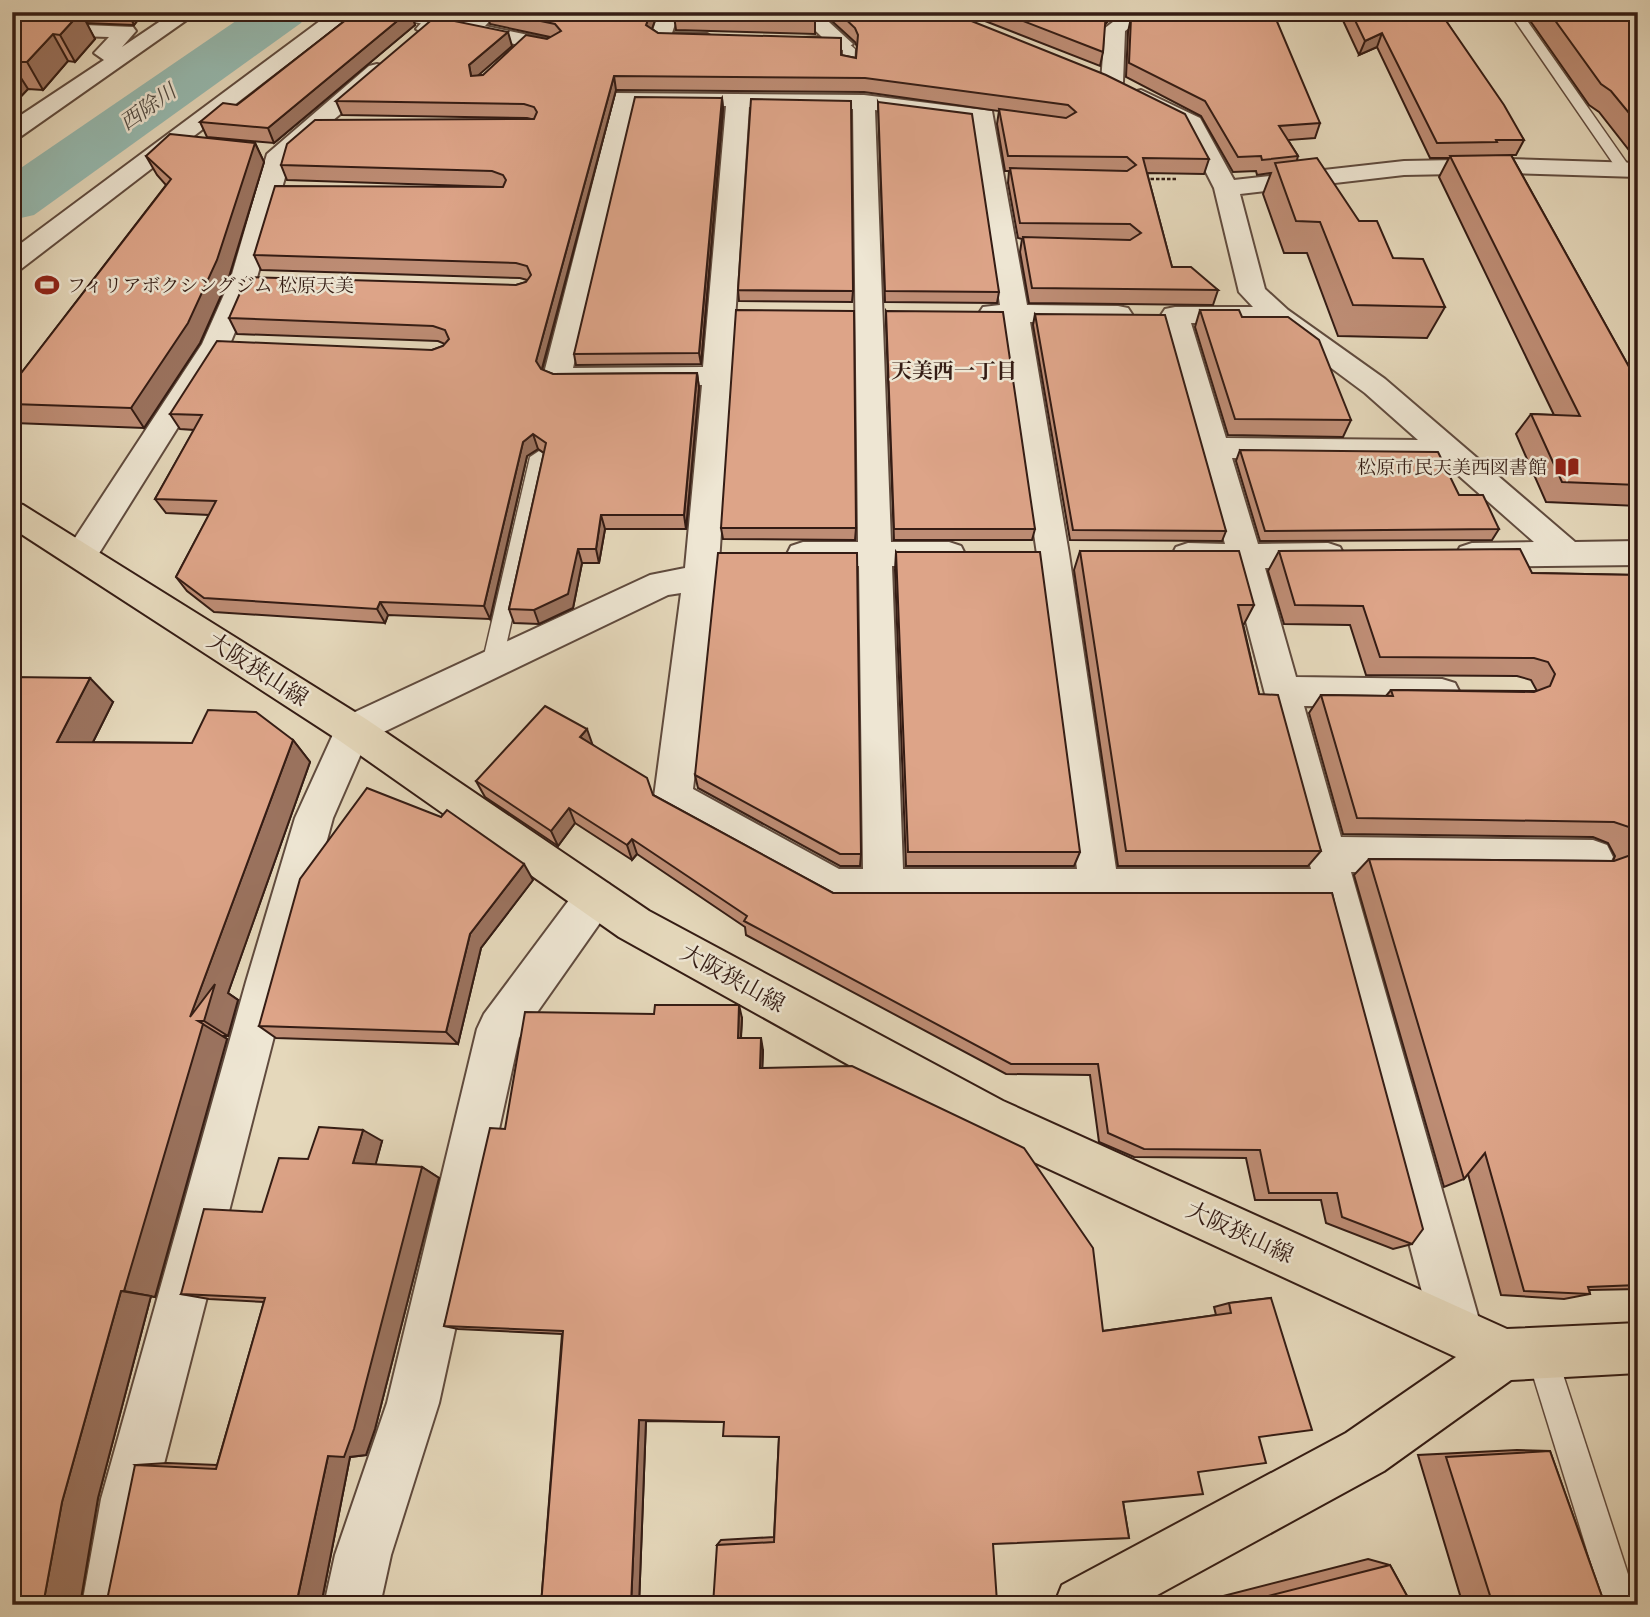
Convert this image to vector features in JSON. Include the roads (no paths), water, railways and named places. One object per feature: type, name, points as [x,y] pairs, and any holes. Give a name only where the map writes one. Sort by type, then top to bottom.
[{"type":"main road","name":"大阪狭山線","points":[[12,513],[82,555],[353,730],[634,924],[987,1117],[1457,1331],[1522,1354]]},
{"type":"main road","points":[[1082,1605],[1365,1452],[1522,1354],[1638,1348]]},
{"type":"street","points":[[12,132],[188,12]]},
{"type":"street","points":[[12,263],[169,142],[345,12]]},
{"type":"street","points":[[470,29],[488,12]]},
{"type":"street","points":[[669,12],[660,39],[726,41]]},
{"type":"street","points":[[806,12],[842,44]]},
{"type":"street","points":[[1112,82],[1115,28],[1141,12]]},
{"type":"street","points":[[414,40],[433,22],[533,45]]},
{"type":"street","points":[[12,28],[126,31],[105,53],[120,58]]},
{"type":"street","points":[[764,42],[842,44]]},
{"type":"street","points":[[82,555],[230,344],[257,282],[284,190],[266,152],[314,125],[394,57]]},
{"type":"street","points":[[1086,72],[1112,82],[1192,123],[1224,184],[1252,292],[1278,316],[1375,386],[1569,555]]},
{"type":"street","points":[[715,376],[557,377],[624,98],[864,102],[991,117],[1012,246],[1017,313],[1099,887]]},
{"type":"street","points":[[738,99],[737,312],[715,376],[711,562],[673,797],[834,887],[1099,887],[1593,857]]},
{"type":"street","points":[[864,102],[883,886]]},
{"type":"street","points":[[314,125],[354,125]]},
{"type":"street","points":[[169,142],[211,146]]},
{"type":"street","points":[[1224,184],[1404,168],[1508,166],[1631,170]]},
{"type":"street","points":[[964,313],[1278,316]]},
{"type":"street","points":[[1175,315],[1245,556],[1457,1331]]},
{"type":"street","points":[[1213,447],[1448,450]]},
{"type":"street","points":[[1447,555],[1638,552]]},
{"type":"street","points":[[769,554],[984,554]]},
{"type":"street","points":[[1163,555],[1353,555]]},
{"type":"street","points":[[110,1605],[128,1499],[267,982],[314,818],[353,730],[711,562]]},
{"type":"street","points":[[1282,691],[1476,693]]},
{"type":"street","points":[[352,1605],[363,1555],[413,1403],[499,1029],[595,897]]},
{"type":"lane","points":[[1515,12],[1631,170]]},
{"type":"lane","points":[[408,17],[433,22]]},
{"type":"lane","points":[[842,44],[849,50],[849,68]]},
{"type":"lane","points":[[492,664],[539,457]]},
{"type":"lane","points":[[1522,1354],[1621,1605]]},
{"type":"waterway","name":"西除川","points":[[12,202],[283,12]]},
{"type":"place","name":"フィリアボクシングジム 松原天美","points":[[47,285]]},
{"type":"place","name":"松原市民天美西図書館","points":[[1567,467]]},
{"type":"district","name":"天美西一丁目","points":[[954,371]]}]
